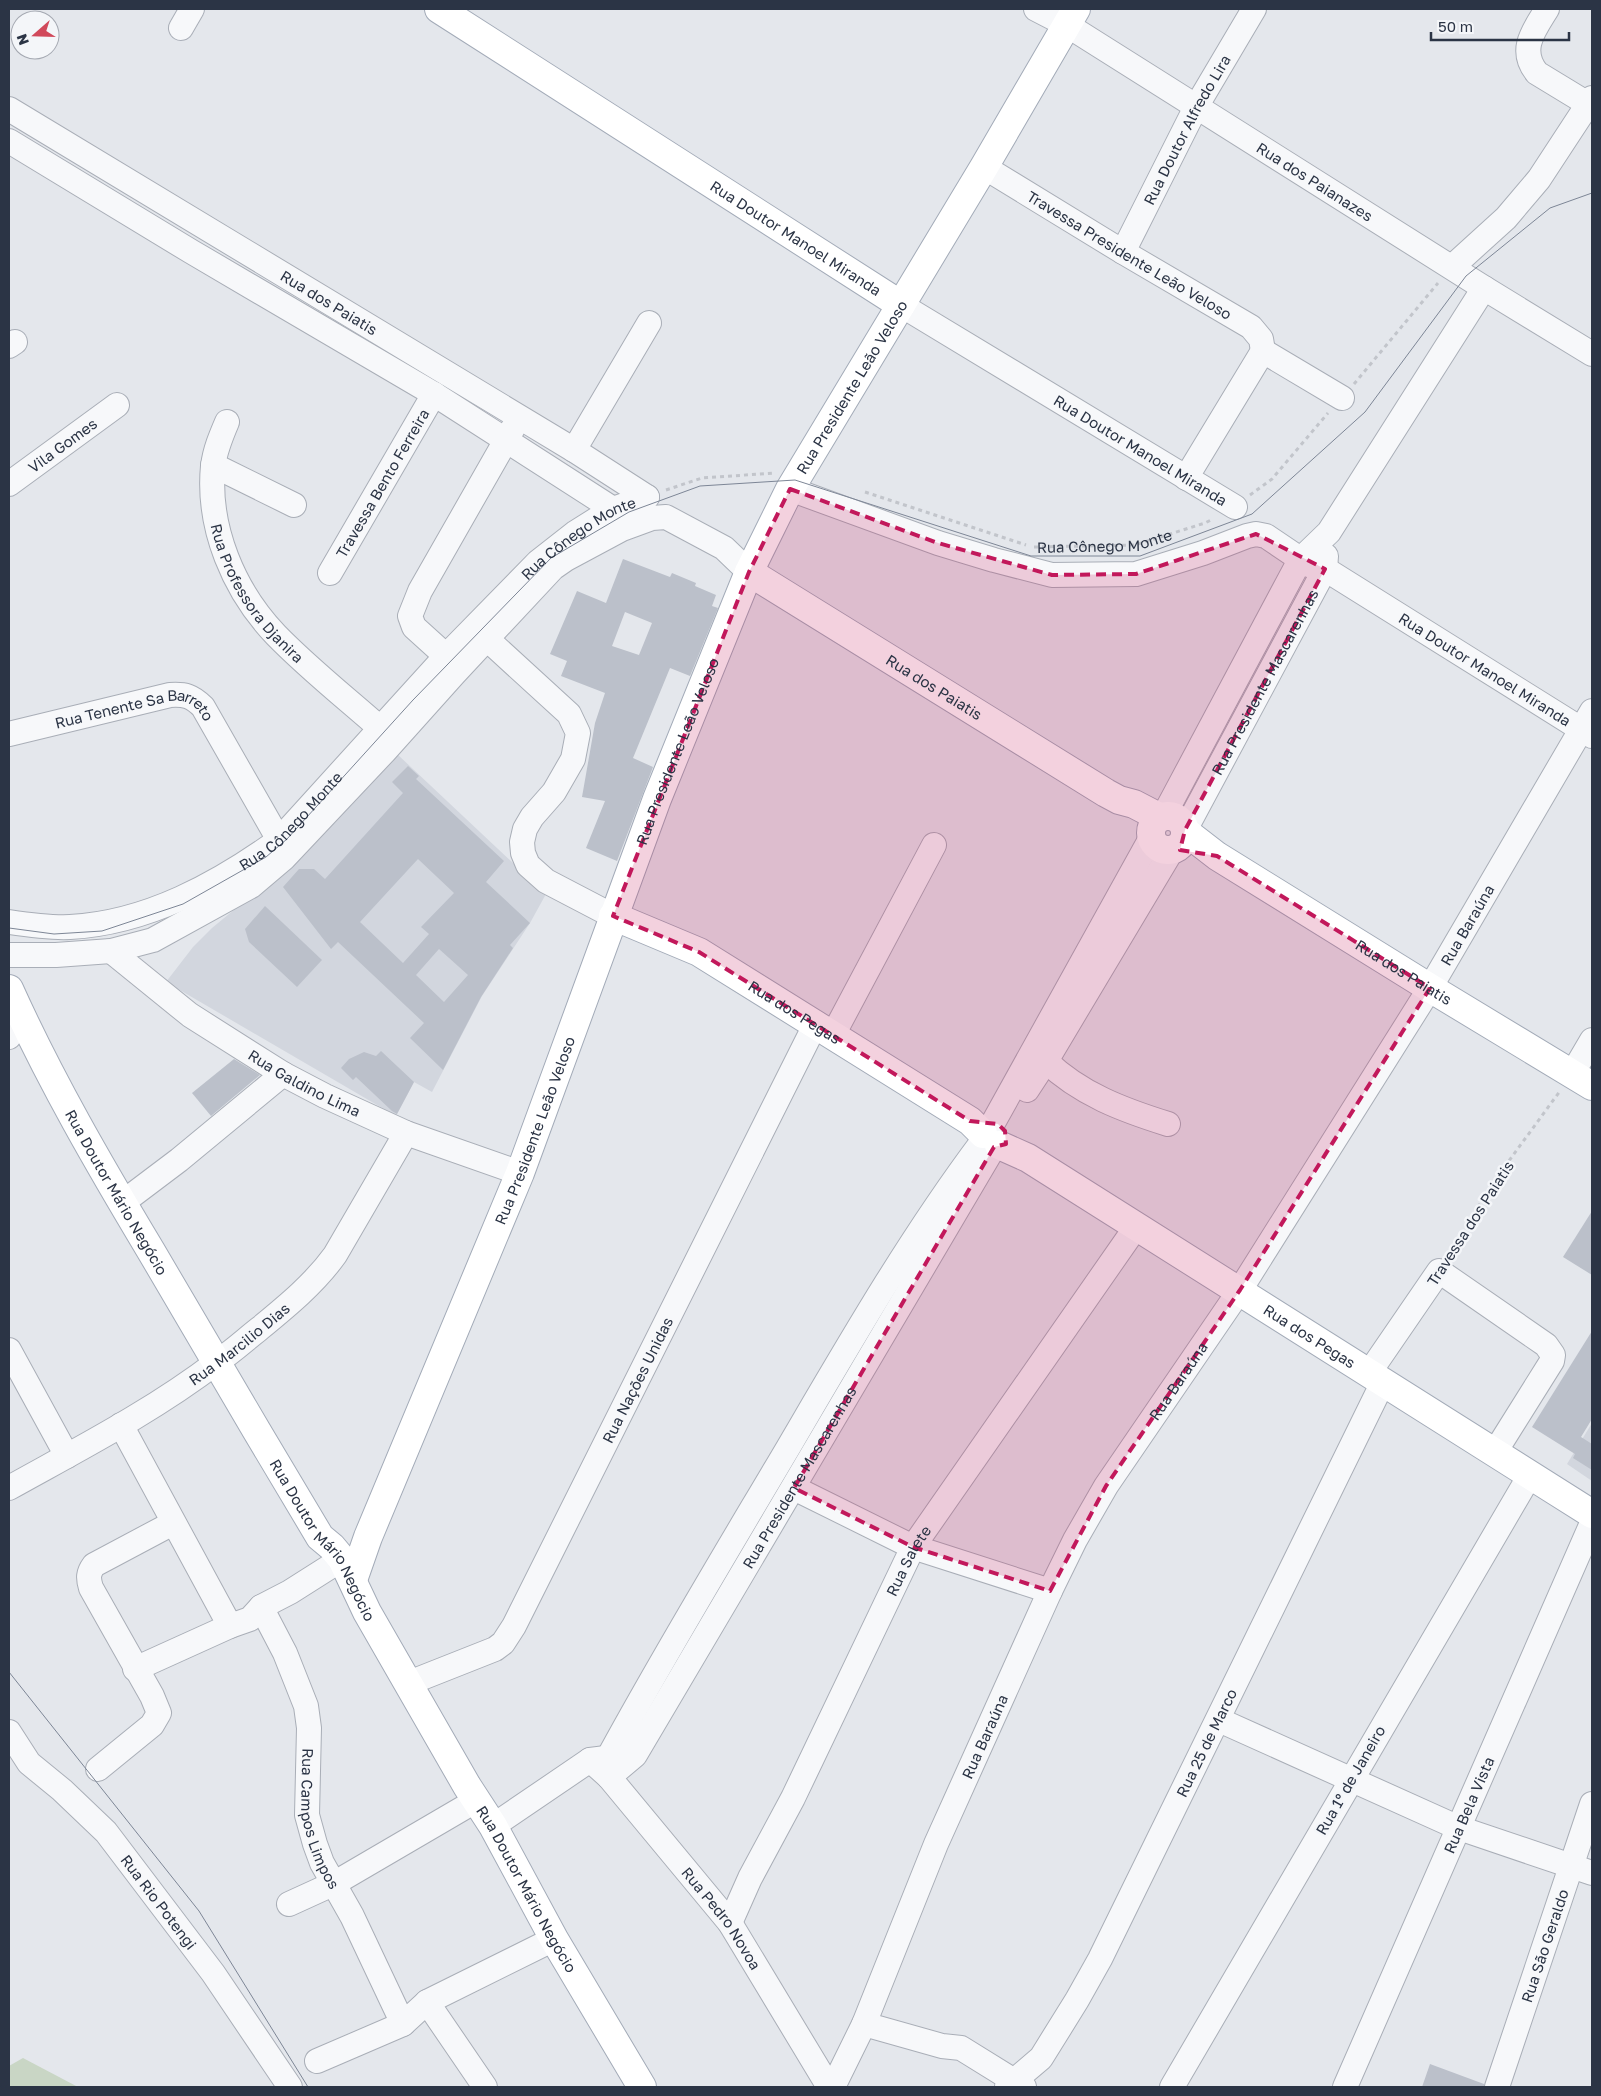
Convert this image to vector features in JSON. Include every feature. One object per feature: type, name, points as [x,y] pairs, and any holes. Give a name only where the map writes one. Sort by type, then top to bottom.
[{"type":"main road","name":"Rua Doutor Manoel Miranda","points":[[439,9],[901,305]]},
{"type":"main road","name":"Rua Presidente Leão Veloso","points":[[343,1562],[368,1537],[520,1173],[673,757],[749,572],[795,480],[1072,17]]},
{"type":"main road","name":"Rua dos Paiatis","points":[[749,572],[1119,800],[1134,804],[1168,833],[1217,856],[1582,1080]]},
{"type":"main road","name":"Rua dos Pegas","points":[[613,916],[699,952],[991,1133],[1136,1227],[1240,1290],[1592,1514]]},
{"type":"main road","name":"Rua Doutor Mário Negócio","points":[[9,989],[25,1025],[122,1203],[320,1537],[343,1562],[366,1608],[467,1786],[494,1826],[554,1940],[642,2087]]},
{"type":"main road","points":[[343,1562],[368,1537]]},
{"type":"main road","points":[[366,1608],[371,1591],[372,1556],[368,1537]]},
{"type":"street","name":"Rua dos Paianazes","points":[[1036,9],[1072,17],[1196,106],[1592,354]]},
{"type":"street","name":"Rua Doutor Alfredo Lira","points":[[1123,252],[1196,106],[1254,9]]},
{"type":"street","points":[[1452,266],[1506,218],[1539,179],[1590,101],[1537,73],[1532,66],[1527,46],[1546,9]]},
{"type":"street","name":"Rua dos Paiatis","points":[[9,109],[574,450],[647,497]]},
{"type":"street","points":[[48,163],[61,140]]},
{"type":"street","name":"Rua dos Paiatis","points":[[9,141],[192,252],[434,394],[613,510]]},
{"type":"street","name":"Travessa Presidente Leão Veloso","points":[[984,167],[1251,327],[1261,339],[1263,351]]},
{"type":"street","name":"Rua Presidente Mascarenhas","points":[[603,1765],[657,1667],[858,1330],[956,1176],[1046,1061],[1168,833],[1300,560],[1329,532],[1484,288]]},
{"type":"street","name":"Rua Doutor Manoel Miranda","points":[[901,305],[1235,507]]},
{"type":"street","points":[[574,450],[649,323]]},
{"type":"street","points":[[1186,478],[1263,351],[1342,398]]},
{"type":"street","points":[[411,381],[423,359]]},
{"type":"street","name":"Travessa Bento Ferreira","points":[[330,573],[434,394]]},
{"type":"street","name":"Vila Gomes","points":[[9,484],[117,405]]},
{"type":"street","points":[[446,656],[414,627],[410,616],[420,591],[519,418]]},
{"type":"street","name":"Rua Professora Djanira","points":[[227,422],[218,443],[213,464],[215,512],[220,540],[228,563],[252,605],[277,636],[381,729]]},
{"type":"street","points":[[213,464],[294,505]]},
{"type":"street","name":"Rua Cônego Monte","points":[[795,480],[938,543],[1052,575],[1136,574],[1203,553],[1246,536]]},
{"type":"street","name":"Rua Cônego Monte","points":[[9,922],[68,927],[89,926],[139,914],[185,898],[245,864],[279,840],[446,656],[538,562],[575,532],[613,510],[647,497]]},
{"type":"street","name":"Rua dos Paiatis","points":[[666,517],[724,548],[749,572]]},
{"type":"street","name":"Rua Cônego Monte","points":[[9,955],[56,955],[112,951],[153,940],[251,886],[271,870],[385,751],[553,568],[574,554],[622,529],[637,523],[666,517]]},
{"type":"street","name":"Rua dos Paiatis","points":[[637,523],[666,535],[715,562],[749,572]]},
{"type":"street","name":"Rua Presidente Mascarenhas","points":[[494,1826],[603,1765],[635,1756],[794,1488],[991,1133],[1325,569],[1329,532]]},
{"type":"street","name":"Rua Doutor Manoel Miranda","points":[[1246,536],[1256,534],[1266,536],[1300,560],[1325,569],[1589,726]]},
{"type":"street","points":[[487,639],[569,714],[578,733],[574,759],[554,792],[532,817],[525,829],[522,842],[523,853],[528,865],[546,882],[613,916]]},
{"type":"street","name":"Rua Tenente Sa Barreto","points":[[9,734],[170,695],[185,694],[202,707],[279,840]]},
{"type":"street","name":"Rua Baraúna","points":[[833,2087],[864,2024],[936,1844],[1074,1540],[1106,1486],[1240,1290],[1430,988],[1589,726]]},
{"type":"street","name":"Rua Nações Unidas","points":[[409,1683],[495,1649],[503,1643],[514,1626],[824,1029],[934,845]]},
{"type":"street","name":"Rua Galdino Lima","points":[[112,951],[190,1015],[283,1074],[324,1096],[406,1133],[520,1173]]},
{"type":"street","points":[[9,1028],[11,1033],[9,1037]]},
{"type":"street","points":[[1582,1080],[1592,1040]]},
{"type":"street","points":[[1046,1061],[1062,1076],[1103,1101],[1168,1124]]},
{"type":"street","points":[[122,1203],[180,1160],[283,1074]]},
{"type":"street","name":"Rua Marcilio Dias","points":[[9,1488],[68,1456],[171,1394],[217,1363],[291,1302],[324,1270],[406,1133]]},
{"type":"street","name":"Rua Salete","points":[[730,1923],[750,1878],[793,1798],[914,1547],[1136,1227]]},
{"type":"street","points":[[1439,1271],[1546,1345],[1553,1355],[1552,1361],[1495,1452]]},
{"type":"street","name":"Travessa dos Paiatis","points":[[1376,1378],[1439,1271]]},
{"type":"street","points":[[9,1350],[68,1456]]},
{"type":"street","name":"Rua 25 de Marco","points":[[1015,2085],[1041,2058],[1077,2000],[1104,1950],[1219,1720],[1376,1378]]},
{"type":"street","points":[[120,1425],[230,1626]]},
{"type":"street","name":"Rua 1º de Janeiro","points":[[1172,2087],[1350,1779],[1530,1475]]},
{"type":"street","points":[[794,1488],[914,1547],[1050,1591]]},
{"type":"street","name":"Rua Bela Vista","points":[[1344,2087],[1592,1522]]},
{"type":"street","points":[[98,1769],[152,1725],[159,1713],[158,1707],[91,1588],[88,1578],[90,1571],[94,1565],[173,1523]]},
{"type":"street","points":[[135,1669],[230,1626],[250,1619],[261,1607],[343,1562]]},
{"type":"street","name":"Rua Campos Limpos","points":[[261,1607],[285,1653],[306,1706],[309,1728],[307,1815],[315,1844],[322,1863],[352,1916],[403,2024]]},
{"type":"street","points":[[1219,1720],[1459,1828],[1582,1869]]},
{"type":"street","name":"Rua Rio Potengi","points":[[9,1732],[29,1763],[62,1790],[106,1832],[213,1973],[290,2087]]},
{"type":"street","name":"Rua Pedro Novoa","points":[[603,1765],[730,1923],[829,2087]]},
{"type":"street","points":[[289,1904],[335,1883],[477,1800]]},
{"type":"street","name":"Rua São Geraldo","points":[[1497,2087],[1582,1869],[1592,1804]]},
{"type":"street","points":[[317,2061],[403,2024],[427,2002],[554,1940]]},
{"type":"street","points":[[427,2002],[485,2087]]},
{"type":"street","points":[[864,2024],[942,2046],[961,2048],[1015,2085]]},
{"type":"path","name":"Rua Cônego Monte","points":[[856,489],[1034,547],[1134,545],[1206,523],[1235,507],[1272,479],[1452,266]]},
{"type":"path","name":"Rua Cônego Monte","points":[[647,497],[702,478],[795,480]]},
{"type":"path","name":"Travessa dos Paiatis","points":[[1439,1271],[1492,1184],[1582,1080]]},
{"type":"highlighted area","points":[[790,489],[938,543],[1052,575],[1136,574],[1256,534],[1325,569],[1185,830],[1180,850],[1217,856],[1430,988],[1240,1290],[1106,1486],[1050,1591],[913,1547],[794,1488],[994,1147],[1006,1144],[1005,1131],[998,1124],[970,1121],[699,952],[613,916],[749,572]]},
{"type":"shaded area","points":[[397,754],[546,894],[530,923],[482,996],[432,1092],[414,1082],[396,1116],[166,982],[193,947],[212,928],[263,886]]},
{"type":"shaded area","points":[[1592,1423],[1592,1481],[1567,1464]]},
{"type":"green space","points":[[23,2058],[78,2087],[9,2087],[9,2066]]},
{"type":"building","points":[[623,559],[670,577],[672,573],[696,583],[695,586],[716,595],[712,606],[718,608],[690,676],[670,668],[633,758],[653,767],[617,861],[586,848],[605,801],[582,797],[595,723],[605,693],[561,676],[567,661],[550,654],[577,591],[606,603]],"holes":[[[625,612],[652,623],[639,655],[612,646]]]},
{"type":"building","points":[[408,766],[419,776],[416,779],[504,861],[486,882],[530,923],[510,945],[513,948],[481,997],[443,1070],[410,1038],[424,1023],[338,942],[331,949],[283,887],[299,869],[314,869],[325,879],[403,793],[392,782]],"holes":[[[418,859],[454,893],[421,927],[429,934],[403,963],[360,922]],[[439,949],[468,975],[444,1002],[416,975]]]},
{"type":"building","points":[[265,906],[322,960],[297,987],[249,942],[245,929]]},
{"type":"building","points":[[381,1051],[414,1082],[397,1114],[356,1077],[353,1080],[341,1068],[349,1059],[364,1052],[376,1056]]},
{"type":"building","points":[[234,1059],[260,1075],[211,1116],[192,1093]]},
{"type":"building","points":[[1592,1211],[1592,1275],[1563,1257]]},
{"type":"building","points":[[1592,1331],[1592,1419],[1581,1437],[1592,1444],[1592,1470],[1573,1458],[1575,1454],[1532,1427]]},
{"type":"building","points":[[1430,2064],[1484,2084],[1484,2087],[1422,2087]]},
{"type":"tram line","points":[[9,928],[54,934],[102,931],[183,904],[266,857],[287,839],[413,700],[551,558],[629,512],[700,486],[795,480],[1031,556],[1140,556],[1252,514],[1365,412],[1466,276],[1550,208],[1592,193]]},
{"type":"tram line","points":[[9,1672],[199,1911],[308,2087]]}]
